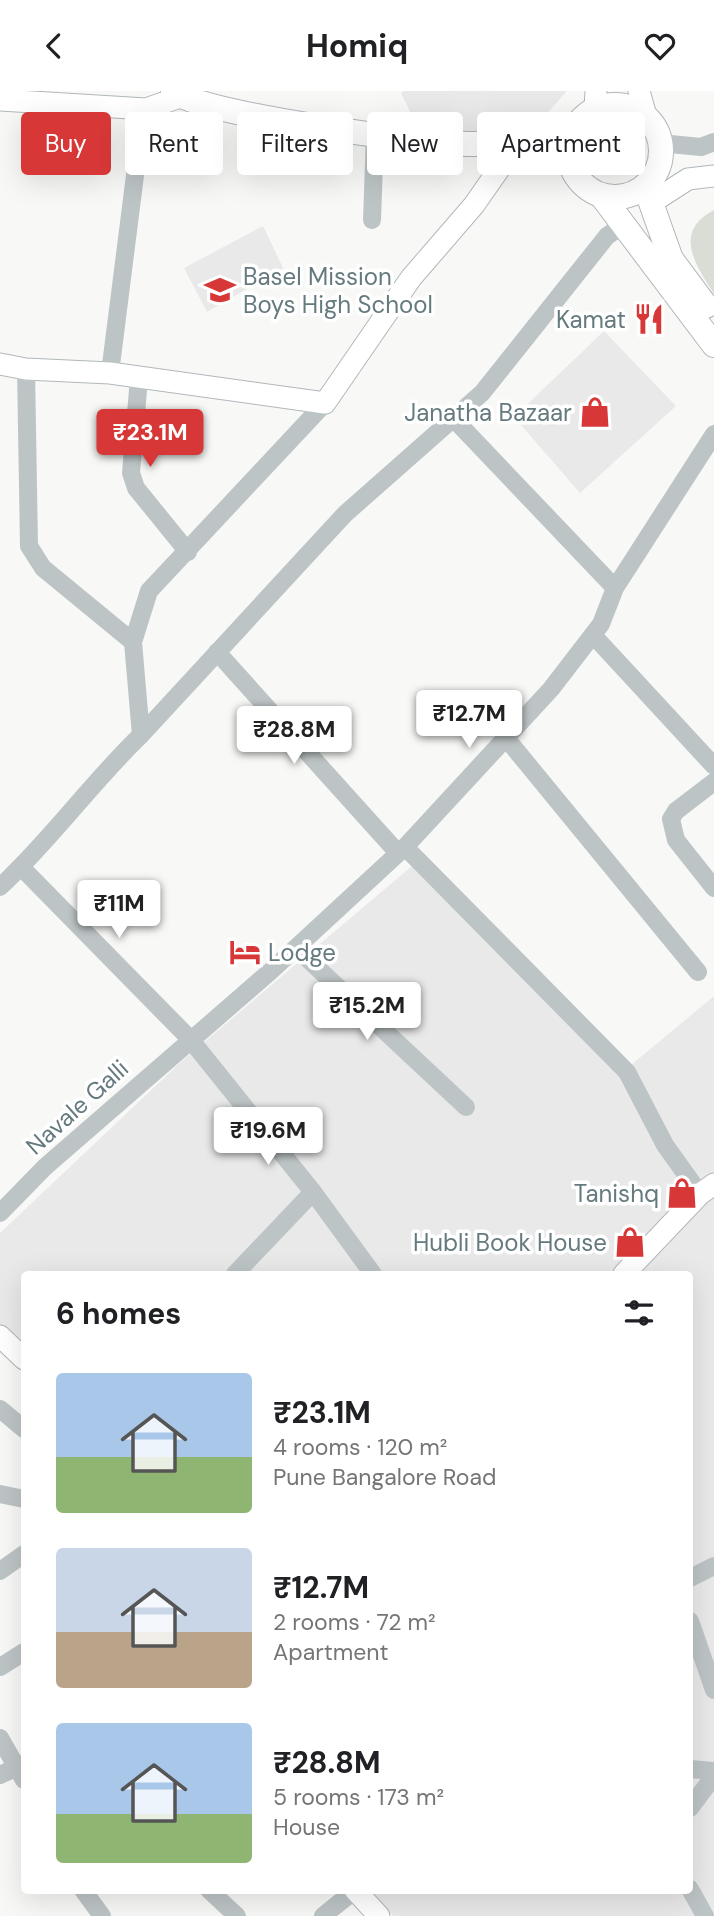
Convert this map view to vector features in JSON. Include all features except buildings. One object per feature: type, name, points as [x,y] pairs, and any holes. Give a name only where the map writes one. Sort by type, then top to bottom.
[{"type":"highway","points":[[176,94],[210,107],[367,133]]},
{"type":"highway","points":[[595,100],[621,104],[646,116],[654,125],[660,143],[660,160],[648,195],[671,259],[714,318]]},
{"type":"highway","points":[[575,175],[587,188],[601,195],[648,195]]},
{"type":"highway","points":[[601,195],[714,345]]},
{"type":"main road","points":[[639,91],[646,116]]},
{"type":"main road","points":[[0,100],[146,109],[176,94]]},
{"type":"main road","points":[[0,365],[26,369],[110,373],[325,403],[411,278],[474,205],[495,175]]},
{"type":"main road","points":[[648,195],[688,179],[714,176]]},
{"type":"main road","points":[[627,1271],[707,1189]]},
{"type":"main road","points":[[0,1336],[21,1356]]},
{"type":"main road","points":[[359,1894],[379,1916]]},
{"type":"street","points":[[660,143],[701,147],[714,142]]},
{"type":"street","points":[[110,373],[135,175]]},
{"type":"street","points":[[372,219],[374,175]]},
{"type":"street","points":[[0,887],[21,867],[106,768],[141,735],[345,514],[482,393],[607,236],[623,225]]},
{"type":"street","points":[[26,369],[29,546],[43,568],[133,642]]},
{"type":"street","points":[[139,378],[130,457],[131,473],[136,488],[188,552]]},
{"type":"street","points":[[141,735],[133,642],[149,591],[325,403]]},
{"type":"street","points":[[454,419],[615,588]]},
{"type":"street","name":"Navale Galli","points":[[0,1213],[45,1167],[296,948],[402,851],[551,689],[601,624],[615,588],[714,434]]},
{"type":"street","points":[[593,635],[714,766]]},
{"type":"street","points":[[217,652],[402,851],[627,1072],[665,1145],[707,1189]]},
{"type":"street","points":[[506,738],[698,972]]},
{"type":"street","points":[[714,782],[676,811],[671,819],[676,840],[714,888]]},
{"type":"street","points":[[21,867],[190,1039],[313,1192],[371,1271]]},
{"type":"street","points":[[296,948],[466,1107]]},
{"type":"street","points":[[238,1271],[313,1192]]},
{"type":"street","points":[[0,1409],[21,1426]]},
{"type":"street","points":[[0,1494],[21,1498]]},
{"type":"street","points":[[0,1571],[21,1556]]},
{"type":"street","points":[[693,1576],[714,1566]]},
{"type":"street","points":[[693,1630],[714,1690]]},
{"type":"street","points":[[0,1667],[21,1654]]},
{"type":"street","points":[[0,1738],[21,1769]]},
{"type":"street","points":[[693,1769],[714,1771]]},
{"type":"street","points":[[0,1775],[21,1770]]},
{"type":"street","points":[[693,1804],[714,1776]]},
{"type":"street","points":[[86,1894],[102,1916]]},
{"type":"street","points":[[213,1894],[237,1916]]},
{"type":"street","points":[[323,1916],[350,1894]]},
{"type":"street","points":[[693,1894],[705,1916]]},
{"type":"shaded area","points":[[567,91],[548,112],[477,112],[477,135],[463,135],[463,112],[410,112],[401,93]]},
{"type":"shaded area","points":[[714,210],[714,294],[700,272],[691,239],[694,228],[701,219]]},
{"type":"shaded area","name":"Basel Mission Boys High School","points":[[263,226],[283,268],[207,312],[184,268]]},
{"type":"shaded area","name":"Janatha Bazaar","points":[[604,331],[676,406],[580,493],[514,417]]},
{"type":"shaded area","points":[[412,866],[619,1075],[714,996],[714,1916],[393,1916],[374,1894],[693,1894],[693,1271],[21,1271],[21,1346],[0,1326],[0,1233],[183,1060]]},
{"type":"place","name":"Basel Mission Boys High School","points":[[220,290]]},
{"type":"place","name":"Kamat","points":[[649,319]]},
{"type":"place","name":"Janatha Bazaar","points":[[595,412]]},
{"type":"place","name":"Lodge","points":[[245,952]]},
{"type":"place","name":"Tanishq","points":[[682,1193]]},
{"type":"place","name":"Hubli Book House","points":[[630,1242]]}]
